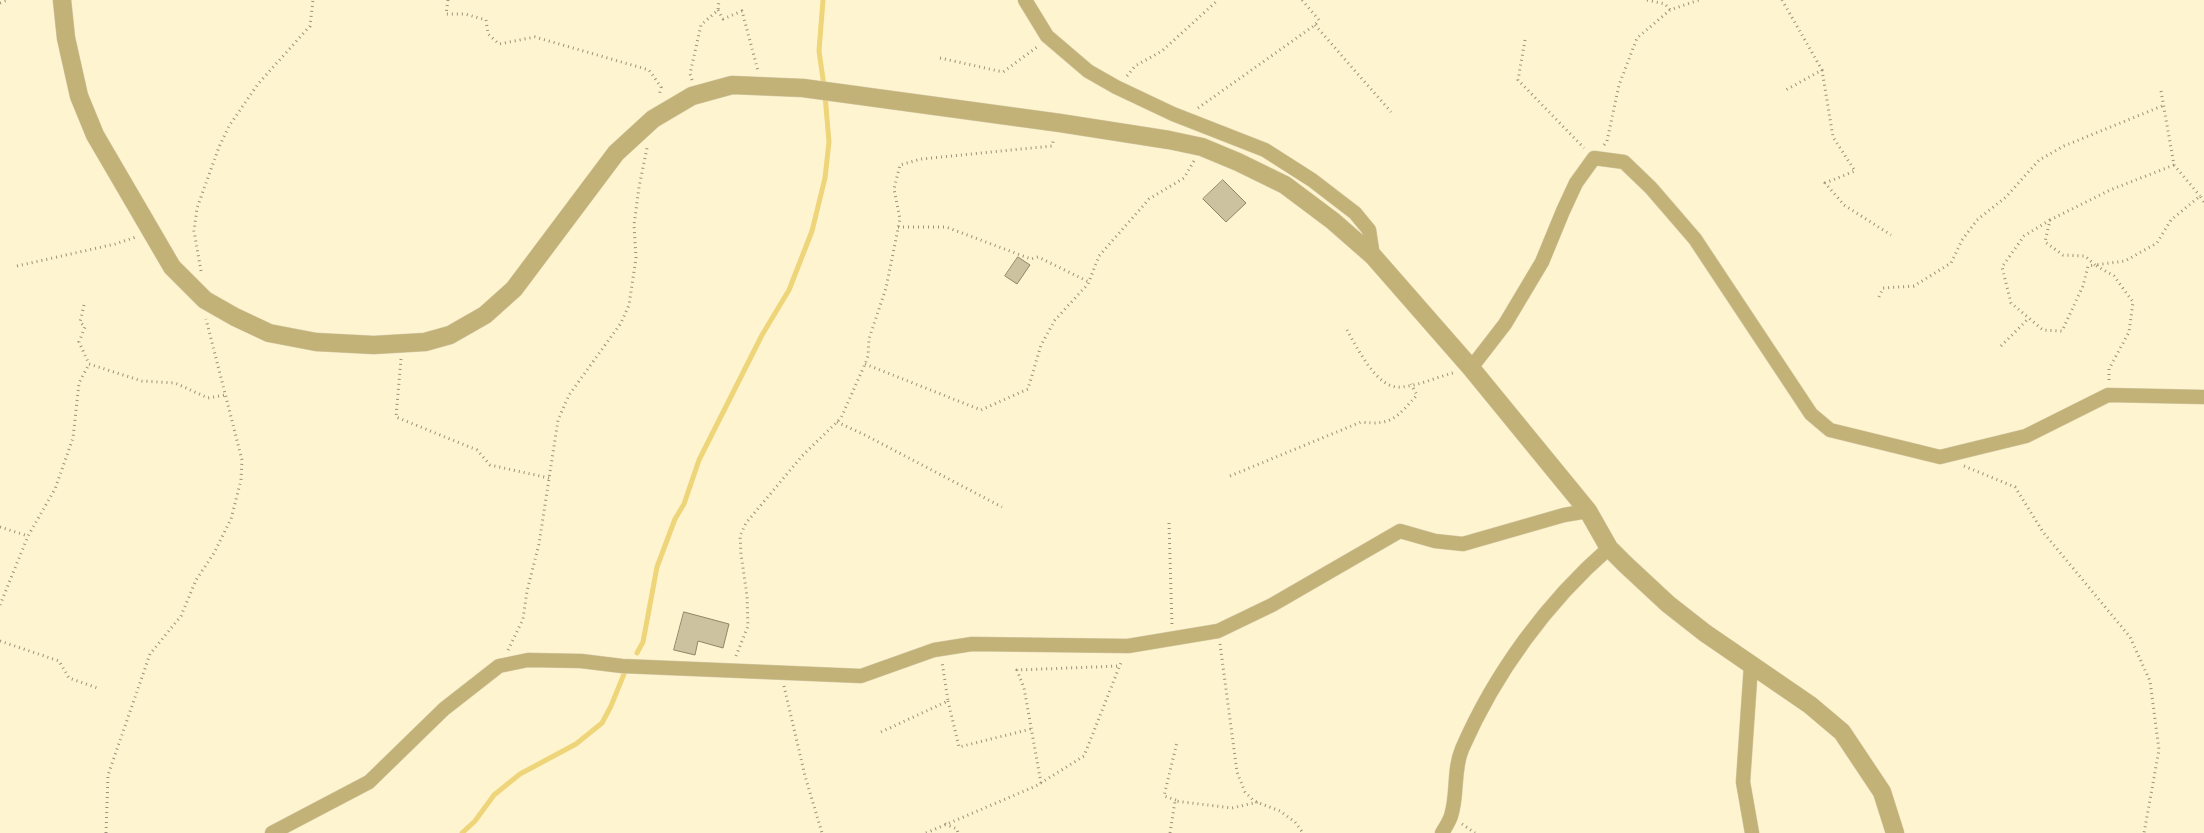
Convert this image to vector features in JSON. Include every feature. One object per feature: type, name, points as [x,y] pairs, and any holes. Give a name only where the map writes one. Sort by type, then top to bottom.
[{"type":"street","points":[[62,0],[66,38],[79,96],[96,135],[172,266],[205,300],[235,317],[269,333],[316,342],[374,345],[424,342],[450,335],[485,315],[514,289],[616,153],[653,119],[698,94],[732,85],[803,88],[1060,123],[1202,147],[1238,162],[1285,185],[1333,221],[1373,256],[1471,368],[1588,511],[1609,548],[1668,604],[1810,705],[1842,732],[1882,792],[1895,833]]},
{"type":"street","points":[[1025,0],[1049,37],[1088,71],[1116,87],[1184,118],[1265,150],[1312,180],[1355,213],[1369,230],[1373,256]]},
{"type":"street","points":[[1471,368],[1505,324],[1542,262],[1576,183],[1594,158],[1624,162],[1652,188],[1696,239],[1811,414],[1830,430],[1940,457],[2026,436],[2108,395],[2204,397]]},
{"type":"street","points":[[272,833],[369,782],[444,709],[498,666],[528,660],[546,660],[622,666],[737,669],[861,676],[940,649],[972,644],[1128,646],[1218,631],[1272,604],[1400,531],[1435,541],[1463,544],[1555,518],[1588,511]]},
{"type":"street","points":[[1442,833],[1451,816],[1456,769],[1462,750],[1507,665],[1578,575],[1609,548]]},
{"type":"street","points":[[1751,664],[1743,782],[1752,833]]},
{"type":"path","points":[[0,3],[7,0]]},
{"type":"path","points":[[201,274],[194,230],[197,208],[219,147],[229,126],[258,84],[310,26],[313,0]]},
{"type":"path","points":[[448,0],[446,14],[465,14],[486,20],[488,34],[499,44],[535,37],[650,70],[662,87],[653,119],[639,187],[634,225],[636,258],[629,305],[621,323],[565,403],[558,420],[540,544],[526,591],[523,619],[498,666]]},
{"type":"path","points":[[719,0],[718,10],[723,19],[742,11],[762,86]]},
{"type":"path","points":[[1116,87],[1135,66],[1162,51],[1218,0]]},
{"type":"path","points":[[1184,118],[1315,25],[1319,20],[1302,0]]},
{"type":"path","points":[[1647,0],[1665,4],[1670,10]]},
{"type":"path","points":[[1525,40],[1518,80],[1594,158],[1607,141],[1619,85],[1637,38],[1670,10],[1700,0]]},
{"type":"path","points":[[1782,0],[1822,70],[1833,137],[1855,171],[1825,183],[1844,205],[1891,236]]},
{"type":"path","points":[[698,94],[690,74],[701,25],[718,10]]},
{"type":"path","points":[[1315,25],[1391,112]]},
{"type":"path","points":[[940,58],[1003,72],[1049,37]]},
{"type":"path","points":[[1784,91],[1822,70]]},
{"type":"path","points":[[2161,91],[2162,106],[2174,165],[2204,202]]},
{"type":"path","points":[[1879,296],[1883,288],[1914,286],[1951,262],[1962,240],[1977,220],[2006,197],[2039,160],[2064,146],[2162,106]]},
{"type":"path","points":[[737,669],[736,653],[748,626],[747,596],[740,554],[740,536],[746,523],[802,456],[841,418],[868,356],[869,339],[886,288],[900,219],[894,189],[900,165],[921,159],[1052,146],[1060,123]]},
{"type":"path","points":[[864,364],[981,410],[1028,389],[1041,345],[1055,320],[1089,282],[1099,256],[1149,199],[1184,178],[1202,147]]},
{"type":"path","points":[[2174,165],[2110,190],[2050,220],[2024,236],[2002,267],[2011,303],[2043,330],[2062,330],[2083,286],[2088,266],[2125,261],[2157,243],[2171,220],[2200,196]]},
{"type":"path","points":[[2050,220],[2045,242],[2063,255],[2085,256],[2095,265],[2114,276],[2133,302],[2129,332],[2110,369],[2108,395]]},
{"type":"path","points":[[898,227],[946,227],[1031,259],[1038,257],[1089,282]]},
{"type":"path","points":[[17,266],[115,244],[151,231]]},
{"type":"path","points":[[106,833],[108,775],[150,654],[181,616],[196,580],[214,553],[233,511],[242,480],[242,460],[206,324],[205,300]]},
{"type":"path","points":[[84,305],[80,322],[85,327],[79,342],[89,364],[142,381],[175,383],[208,398],[225,395]]},
{"type":"path","points":[[2000,346],[2029,318]]},
{"type":"path","points":[[1347,330],[1369,369],[1399,388],[1471,368]]},
{"type":"path","points":[[402,344],[396,417],[477,450],[490,465],[549,478]]},
{"type":"path","points":[[0,605],[28,536],[55,489],[73,438],[79,383],[89,364]]},
{"type":"path","points":[[1230,476],[1361,422],[1378,424],[1395,420],[1417,395],[1411,384]]},
{"type":"path","points":[[837,422],[1002,507]]},
{"type":"path","points":[[1940,457],[2015,486],[2043,532],[2130,636],[2150,681],[2159,750],[2144,833]]},
{"type":"path","points":[[1169,523],[1173,639]]},
{"type":"path","points":[[0,527],[28,536]]},
{"type":"path","points":[[1218,631],[1237,772],[1245,792],[1259,802],[1280,811],[1295,822],[1304,833]]},
{"type":"path","points":[[0,641],[59,661],[68,678],[100,689]]},
{"type":"path","points":[[926,833],[944,823],[1041,783],[1084,756],[1128,646]]},
{"type":"path","points":[[940,649],[948,701],[959,747],[1031,729]]},
{"type":"path","points":[[1041,783],[1024,688],[1017,670],[1120,666]]},
{"type":"path","points":[[781,672],[805,776],[822,833]]},
{"type":"path","points":[[881,732],[948,701]]},
{"type":"path","points":[[1178,742],[1164,796],[1179,801],[1232,808],[1259,802]]},
{"type":"path","points":[[1170,833],[1175,801],[1179,801]]},
{"type":"path","points":[[944,823],[958,833]]},
{"type":"building","points":[[1223,180],[1246,203],[1226,222],[1203,199]]},
{"type":"building","points":[[1018,257],[1030,265],[1017,284],[1005,276]]},
{"type":"building","points":[[684,612],[729,624],[723,648],[698,641],[695,655],[674,650]]},
{"type":"waterway","points":[[823,0],[819,51],[824,86]]},
{"type":"waterway","points":[[637,653],[643,642],[657,567],[675,519],[684,504],[699,460],[762,335],[789,290],[812,231],[825,178],[829,142],[825,95]]},
{"type":"waterway","points":[[462,833],[475,821],[494,795],[520,774],[576,744],[602,723],[624,674]]}]
